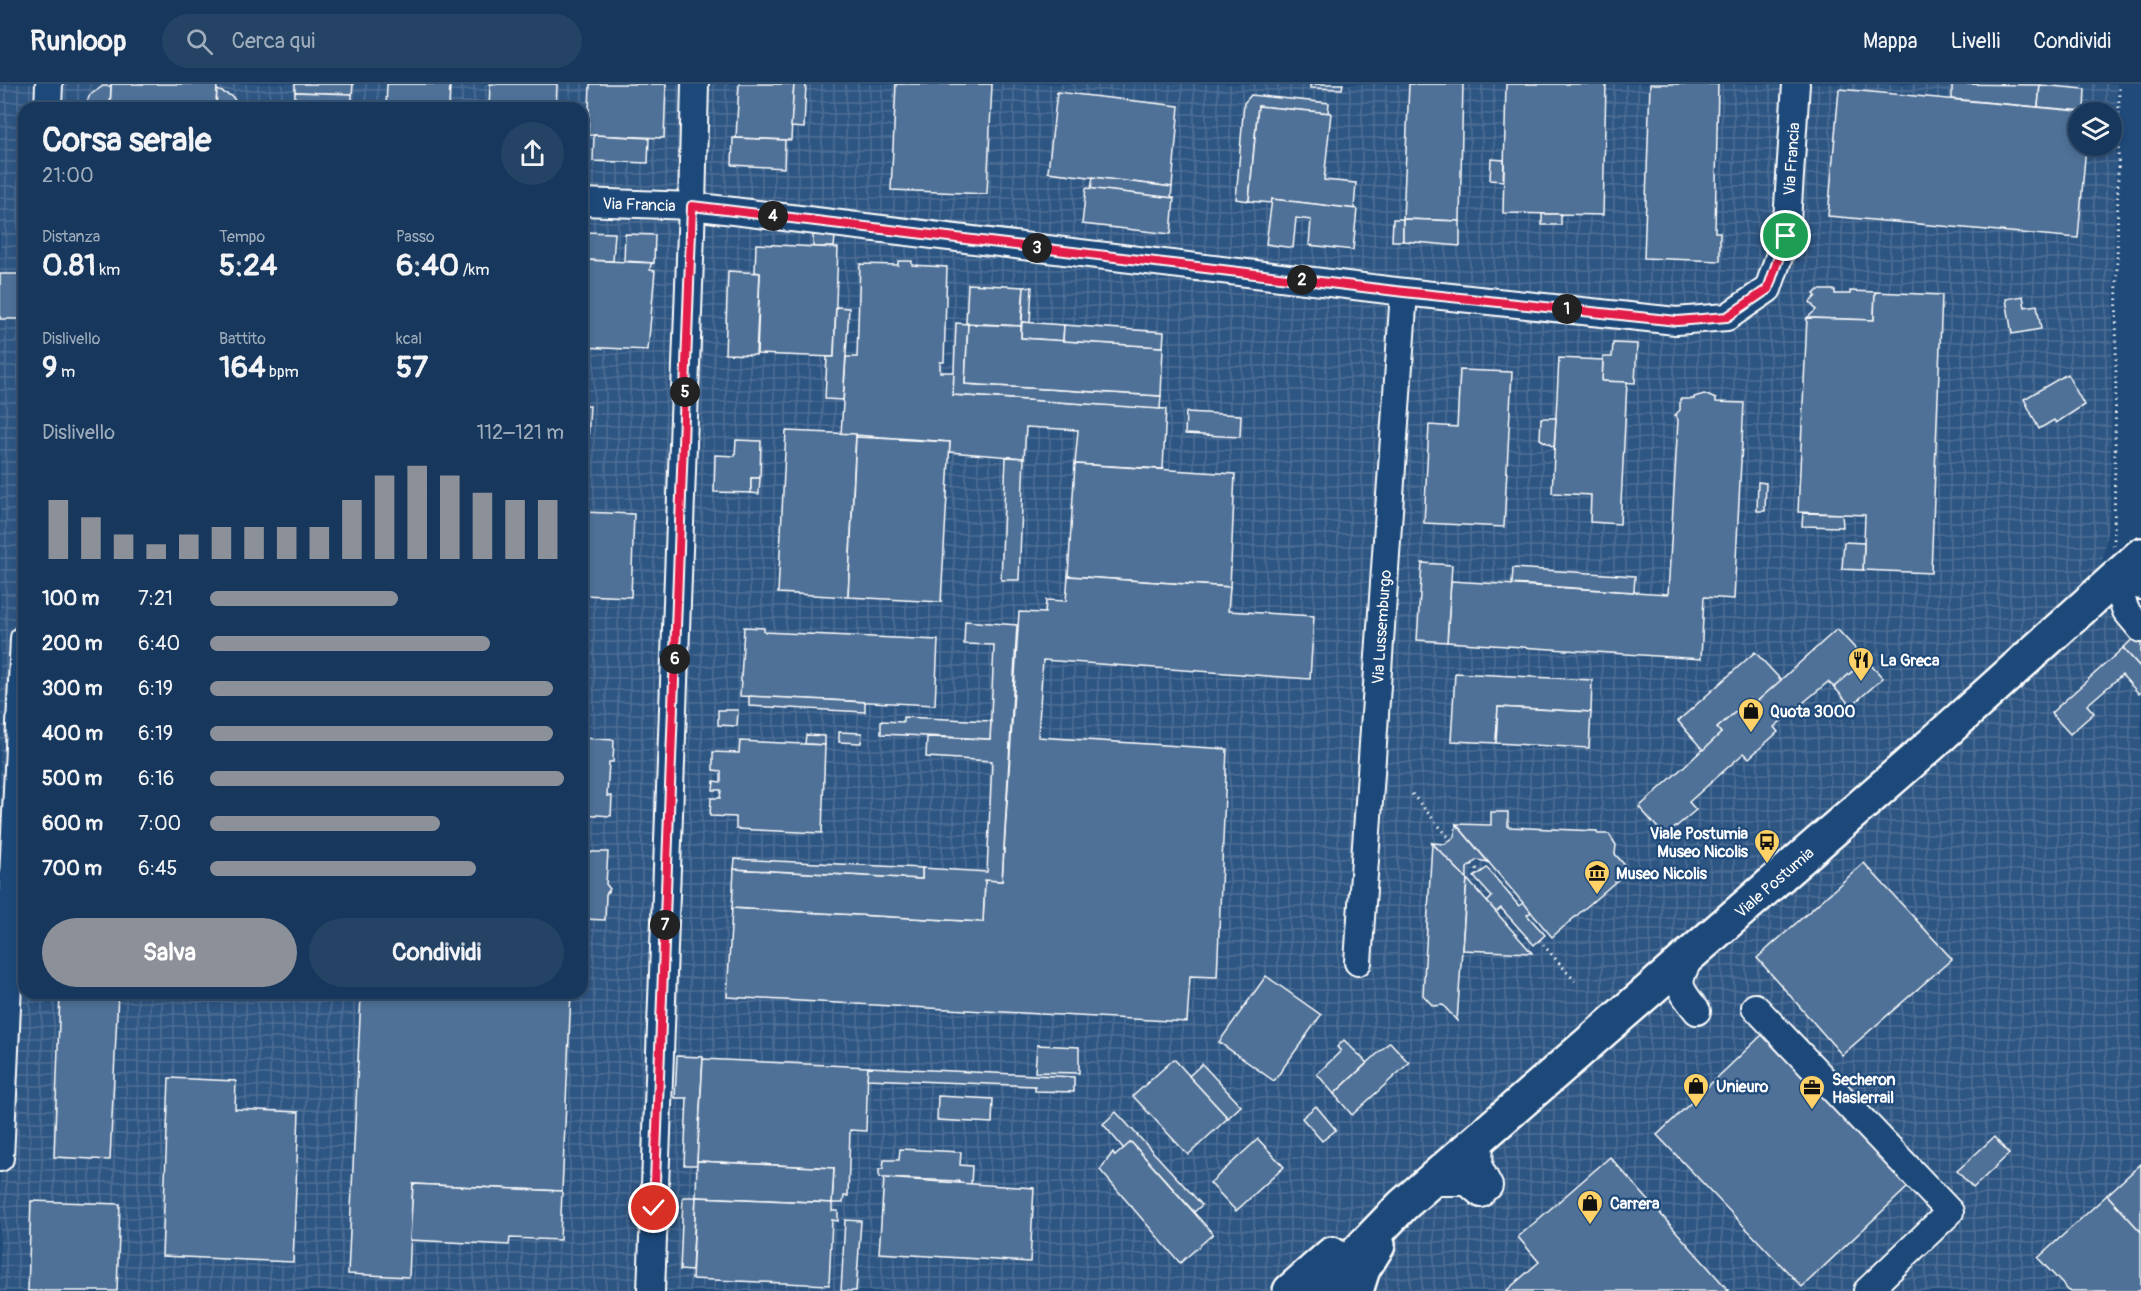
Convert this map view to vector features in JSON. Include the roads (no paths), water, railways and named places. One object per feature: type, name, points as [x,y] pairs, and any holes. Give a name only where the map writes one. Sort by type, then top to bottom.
[{"type":"main road","name":"Viale Postumia","points":[[1320,1291],[1402,1205],[1933,743],[2128,582],[2141,555]]},
{"type":"main road","name":"Viale Postumia","points":[[1290,1291],[1367,1224],[1402,1205]]},
{"type":"main road","name":"Viale Postumia","points":[[1356,1291],[1363,1269],[1402,1205]]},
{"type":"street","points":[[48,102],[49,84]]},
{"type":"street","points":[[651,1291],[695,84]]},
{"type":"street","name":"Via Francia","points":[[588,202],[692,206],[1404,292],[1677,321],[1727,317],[1768,289],[1786,236],[1796,84]]},
{"type":"street","name":"Via Lussemburgo","points":[[1358,962],[1404,292]]},
{"type":"street","points":[[2128,582],[2126,611],[2141,629]]},
{"type":"street","points":[[0,1158],[18,768]]},
{"type":"street","points":[[1692,954],[1680,982],[1681,992],[1696,1011]]},
{"type":"street","points":[[1755,1006],[1950,1212],[1868,1291]]},
{"type":"street","points":[[1430,1182],[1467,1182],[1485,1190],[1479,1167],[1480,1139]]},
{"type":"place","name":"La Greca","points":[[1861,683]]},
{"type":"place","name":"Quota 3000","points":[[1751,734]]},
{"type":"place","name":"Viale Postumia Museo Nicolis","points":[[1767,865]]},
{"type":"place","name":"Museo Nicolis","points":[[1597,896]]},
{"type":"place","name":"Unieuro","points":[[1696,1109]]},
{"type":"place","name":"Secheron Haslerrail","points":[[1812,1111]]},
{"type":"place","name":"Carrera","points":[[1590,1226]]}]
